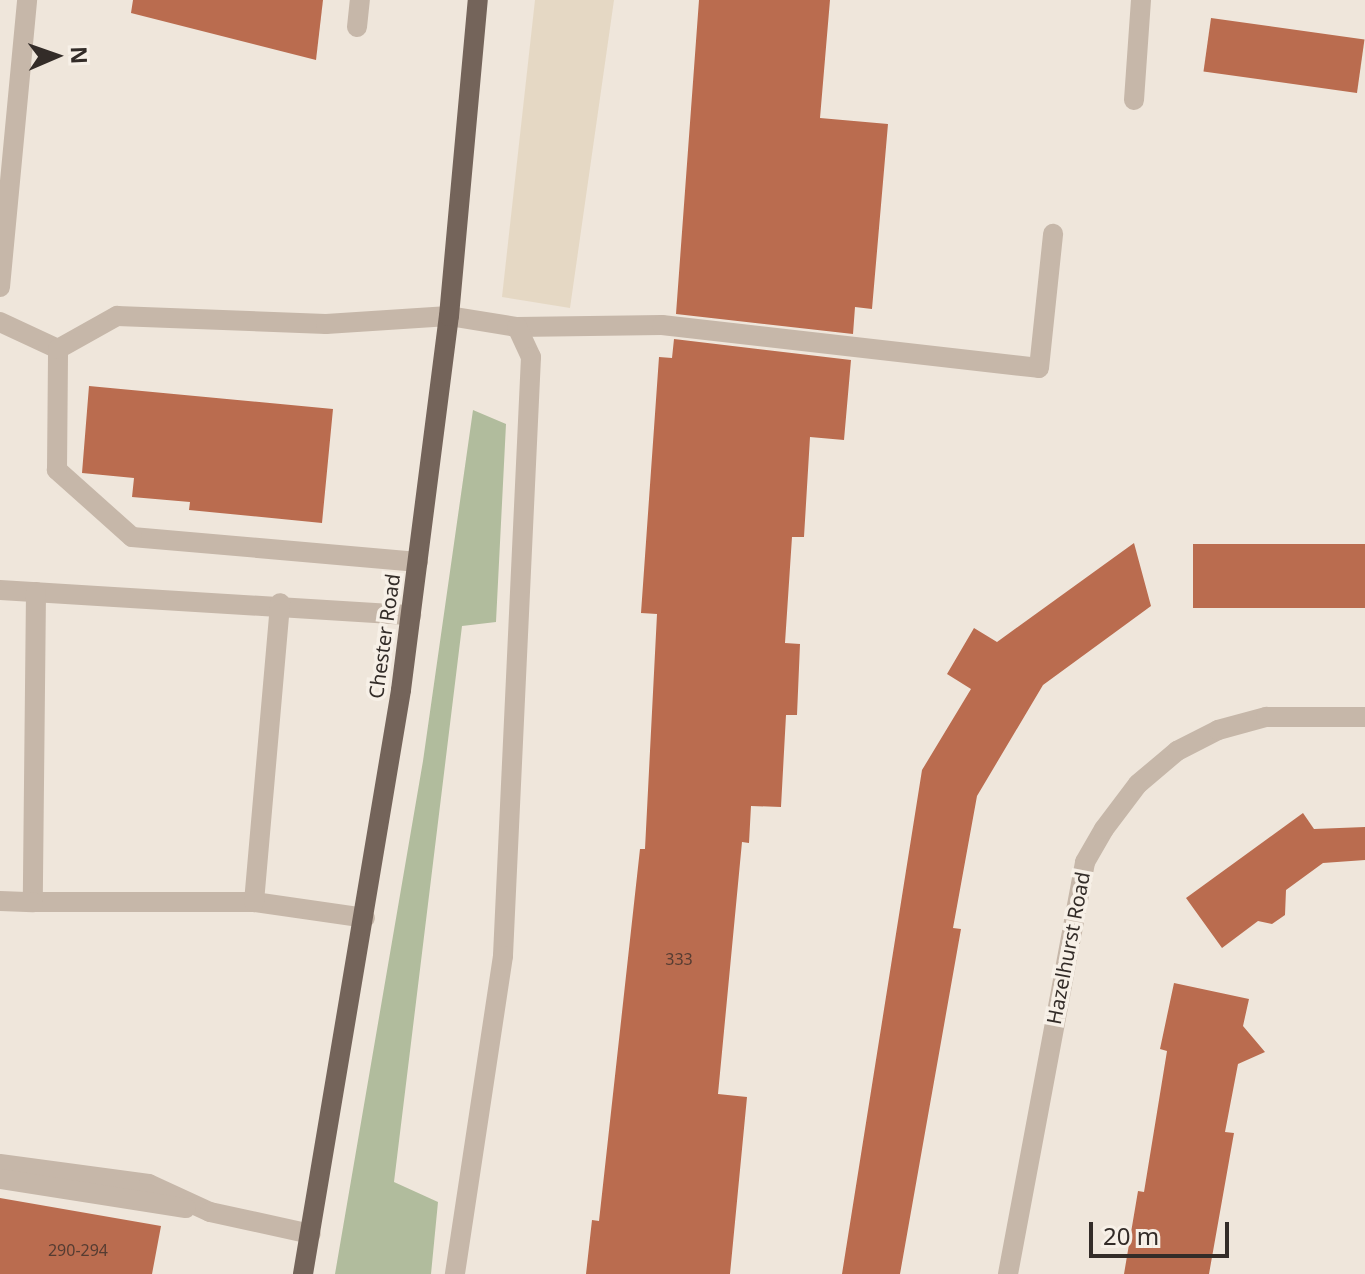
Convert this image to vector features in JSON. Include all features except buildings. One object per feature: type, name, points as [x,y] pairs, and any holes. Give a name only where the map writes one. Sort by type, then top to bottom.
[{"type":"main road","name":"Chester Road","points":[[303,1274],[365,918],[411,615],[449,316],[478,0]]},
{"type":"street","points":[[0,287],[27,0]]},
{"type":"street","points":[[357,27],[360,0]]},
{"type":"street","points":[[1134,100],[1141,0]]},
{"type":"street","points":[[58,349],[117,316],[326,324],[449,316],[517,327],[662,325],[1039,368],[1053,234]]},
{"type":"street","points":[[0,322],[58,349]]},
{"type":"street","points":[[455,1274],[503,956],[531,357],[517,327]]},
{"type":"street","points":[[58,349],[57,470],[132,537],[418,562]]},
{"type":"street","points":[[0,590],[280,603],[411,615]]},
{"type":"street","points":[[33,902],[36,592]]},
{"type":"street","points":[[254,902],[280,603]]},
{"type":"street","name":"Hazelhurst Road","points":[[1008,1274],[1085,862],[1104,829],[1148,776],[1177,751],[1218,730],[1266,717],[1365,717]]},
{"type":"street","points":[[0,901],[254,902],[365,918]]},
{"type":"street","points":[[0,1164],[149,1184],[210,1212]]},
{"type":"street","points":[[0,1179],[210,1212],[311,1234]]},
{"type":"green space","points":[[473,410],[506,424],[496,622],[462,626],[394,1182],[438,1202],[431,1274],[335,1274],[423,761]]},
{"type":"shaded area","points":[[535,0],[614,0],[570,308],[502,297]]}]
